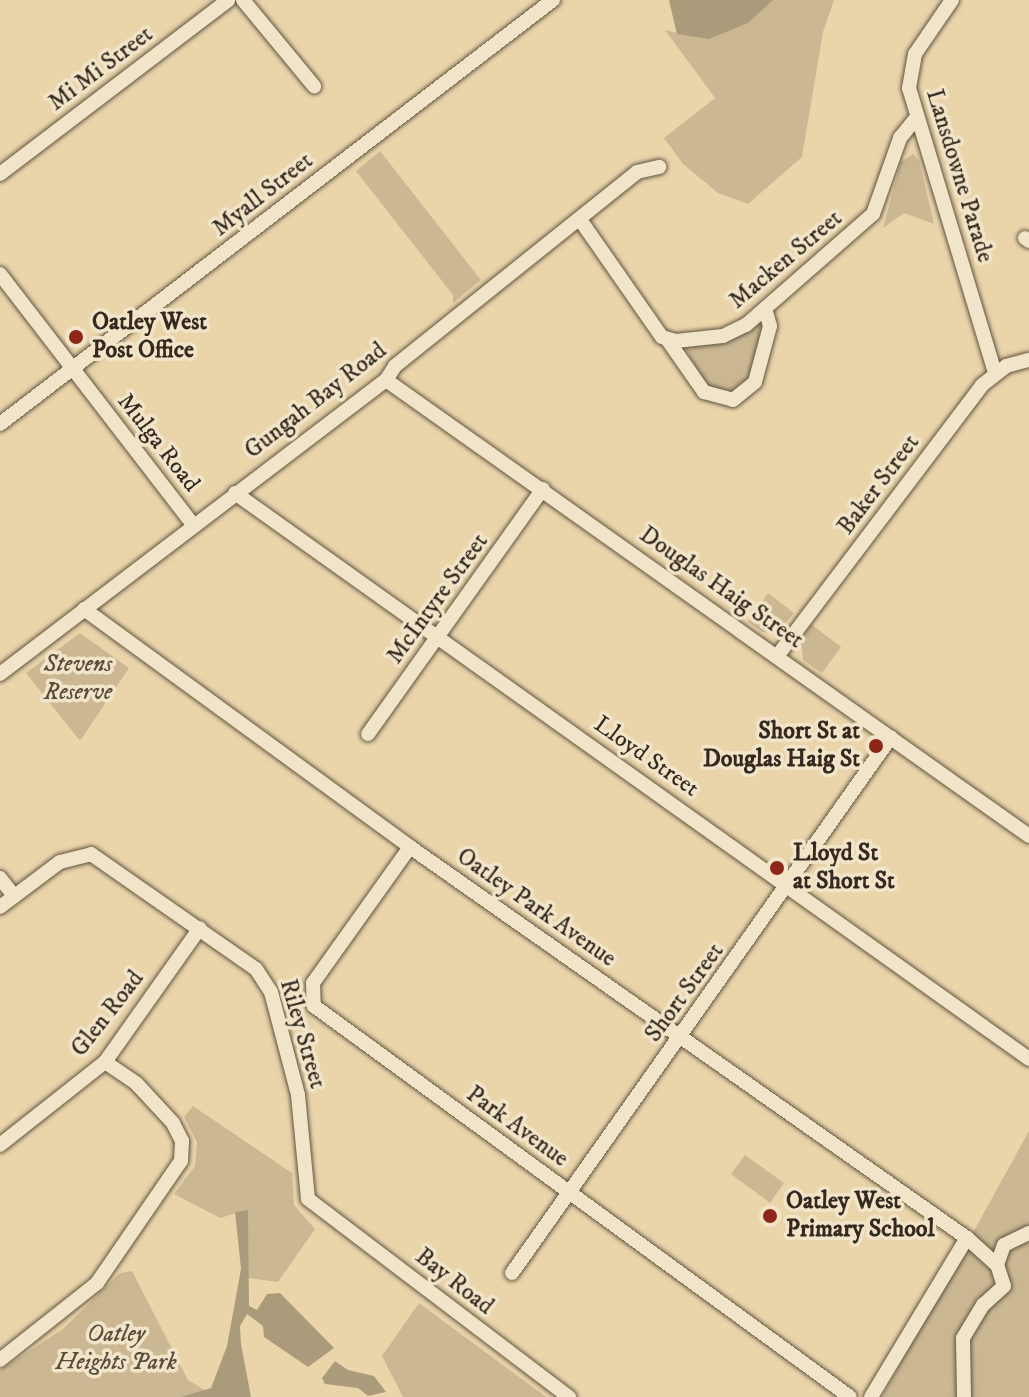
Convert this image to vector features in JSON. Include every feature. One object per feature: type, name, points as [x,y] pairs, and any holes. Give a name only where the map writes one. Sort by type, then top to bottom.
[{"type":"street","name":"Mi Mi Street","points":[[0,174],[228,0]]},
{"type":"street","points":[[243,0],[314,86]]},
{"type":"street","name":"Myall Street","points":[[0,424],[553,0]]},
{"type":"street","name":"Lansdowne Parade","points":[[952,0],[910,69],[917,117],[995,372]]},
{"type":"street","name":"Macken Street","points":[[667,339],[723,336],[765,309],[873,214],[900,138],[917,117]]},
{"type":"street","name":"Gungah Bay Road","points":[[0,674],[386,380],[395,366],[581,221],[637,172],[659,167]]},
{"type":"street","points":[[581,221],[667,339],[675,357],[704,392],[733,400],[755,382],[770,326],[765,309]]},
{"type":"street","name":"Mulga Road","points":[[0,274],[193,525]]},
{"type":"street","points":[[995,372],[1029,360]]},
{"type":"street","name":"Baker Street","points":[[778,655],[995,372]]},
{"type":"street","name":"Douglas Haig Street","points":[[386,380],[778,655],[1029,836]]},
{"type":"street","name":"McIntyre Street","points":[[368,734],[543,489]]},
{"type":"street","name":"Lloyd Street","points":[[235,493],[790,885],[1029,1059]]},
{"type":"street","name":"Oatley Park Avenue","points":[[84,609],[410,847],[967,1238],[997,1265]]},
{"type":"street","name":"Short Street","points":[[512,1273],[790,885],[891,737]]},
{"type":"street","name":"Park Avenue","points":[[410,847],[313,983],[311,1001],[319,1012],[850,1397]]},
{"type":"street","name":"Riley Street","points":[[14,896],[60,862],[78,854],[104,860],[251,964],[269,986],[298,1095],[311,1202]]},
{"type":"street","points":[[0,878],[14,896],[0,907]]},
{"type":"street","name":"Glen Road","points":[[0,1145],[105,1062],[200,928]]},
{"type":"street","points":[[0,1360],[97,1283],[181,1161],[182,1141],[173,1123],[136,1083],[105,1062]]},
{"type":"street","name":"Bay Road","points":[[311,1202],[569,1397]]},
{"type":"street","points":[[871,1397],[967,1238],[1004,1246],[1029,1233]]},
{"type":"street","points":[[964,1397],[963,1338],[983,1305],[1004,1286],[997,1265],[1004,1246]]},
{"type":"green space","points":[[669,0],[834,0],[823,32],[802,157],[748,204],[718,193],[683,164],[664,138],[715,98],[665,30],[677,33]]},
{"type":"green space","points":[[380,151],[481,280],[453,303],[453,295],[356,171]]},
{"type":"green space","points":[[913,154],[919,160],[934,224],[904,213],[883,228],[901,162]]},
{"type":"green space","points":[[757,324],[763,326],[752,375],[732,395],[708,388],[685,347]]},
{"type":"green space","points":[[768,593],[794,613],[777,633],[762,632],[748,622]]},
{"type":"green space","points":[[811,624],[841,647],[822,673],[803,660],[801,641]]},
{"type":"green space","name":"Stevens Reserve","points":[[80,633],[129,668],[80,741],[26,673]]},
{"type":"green space","points":[[193,1106],[292,1173],[294,1205],[315,1229],[278,1282],[248,1278],[248,1210],[220,1218],[174,1194],[195,1166],[197,1142],[184,1117]]},
{"type":"green space","points":[[1029,1131],[1029,1397],[882,1397]]},
{"type":"green space","points":[[745,1155],[784,1183],[770,1203],[731,1174]]},
{"type":"green space","name":"Oatley Heights Park","points":[[132,1271],[188,1380],[216,1397],[0,1397],[0,1370],[63,1329],[120,1273]]},
{"type":"green space","points":[[419,1303],[546,1397],[403,1397],[382,1356]]},
{"type":"shaded area","points":[[669,0],[773,0],[748,23],[709,39],[677,34]]},
{"type":"shaded area","points":[[248,1210],[249,1306],[257,1310],[267,1294],[280,1293],[334,1348],[308,1367],[264,1337],[263,1326],[247,1314],[240,1326],[251,1397],[181,1397],[211,1388],[227,1346],[241,1269],[235,1212]]},
{"type":"shaded area","points":[[335,1361],[348,1370],[374,1376],[386,1392],[368,1396],[358,1388],[325,1384],[322,1378]]},
{"type":"place","name":"Oatley West Post Office","points":[[76,337]]},
{"type":"place","name":"Short St at Douglas Haig St","points":[[876,746]]},
{"type":"place","name":"Lloyd St at Short St","points":[[777,868]]},
{"type":"place","name":"Oatley West Primary School","points":[[770,1216]]}]
